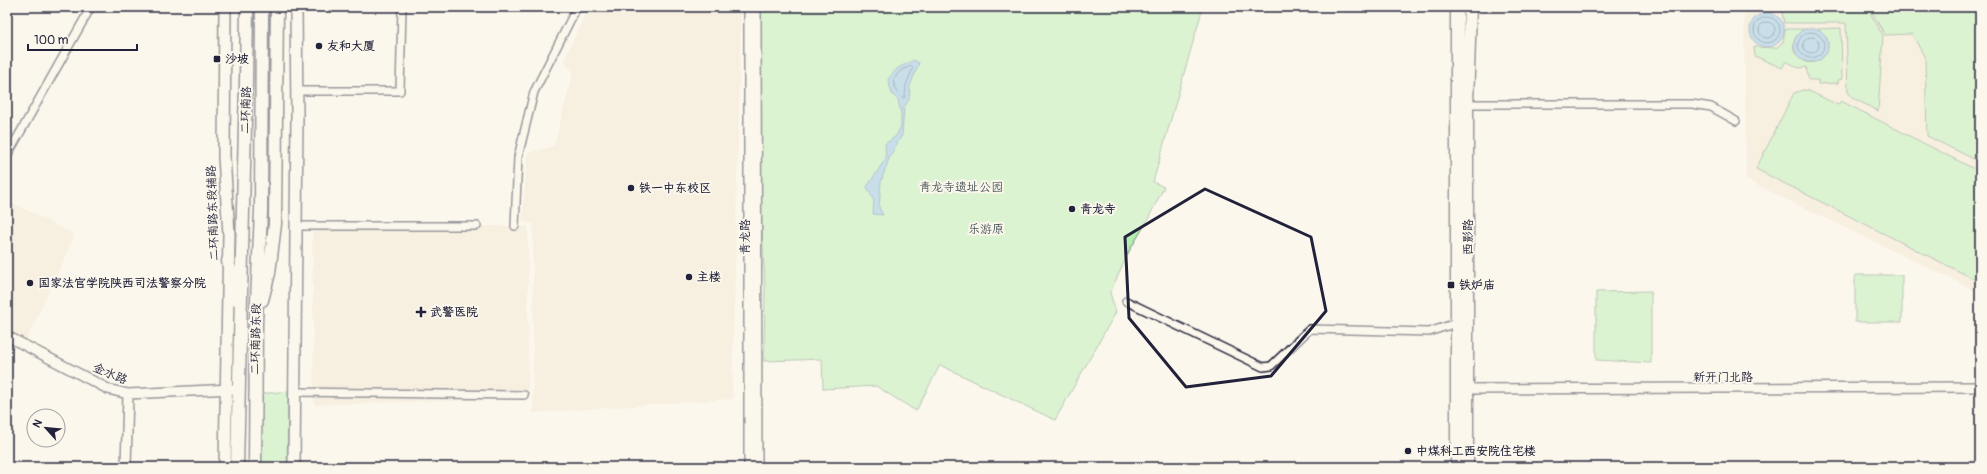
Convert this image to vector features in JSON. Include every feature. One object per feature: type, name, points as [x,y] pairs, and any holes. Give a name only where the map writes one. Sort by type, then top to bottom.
[{"type":"main road","name":"二环南路东段辅路","points":[[224,467],[231,389],[228,261],[229,234],[224,157],[226,7]]},
{"type":"main road","points":[[239,7],[246,82]]},
{"type":"main road","name":"二环南路","points":[[243,213],[246,7]]},
{"type":"main road","name":"二环南路","points":[[261,211],[262,7]]},
{"type":"main road","points":[[262,47],[272,7]]},
{"type":"main road","points":[[256,323],[269,273],[276,224],[277,7]]},
{"type":"main road","points":[[294,467],[297,91],[296,7]]},
{"type":"main road","name":"西影路","points":[[1457,7],[1457,467]]},
{"type":"main road","name":"西影路","points":[[1467,467],[1467,104],[1470,7]]},
{"type":"main road","name":"二环南路东段","points":[[255,467],[256,323],[261,211]]},
{"type":"main road","name":"二环南路东段","points":[[237,467],[231,389],[240,323],[243,213]]},
{"type":"main road","points":[[228,261],[240,323]]},
{"type":"street","points":[[7,156],[91,7]]},
{"type":"street","points":[[297,91],[400,91],[402,7]]},
{"type":"street","points":[[516,226],[518,157],[534,92],[577,7]]},
{"type":"street","name":"青龙路","points":[[748,467],[749,7]]},
{"type":"street","name":"青龙路","points":[[756,7],[757,467]]},
{"type":"street","points":[[1467,104],[1692,104],[1711,107],[1736,121]]},
{"type":"street","points":[[296,226],[477,226]]},
{"type":"street","points":[[1126,301],[1263,367],[1271,366],[1310,329],[1429,332],[1456,323]]},
{"type":"street","name":"金水路","points":[[7,336],[108,388],[128,394],[231,389]]},
{"type":"street","name":"新开门北路","points":[[1467,389],[1980,387]]},
{"type":"street","points":[[295,392],[524,395]]},
{"type":"street","points":[[126,467],[128,394]]},
{"type":"highlighted area","points":[[1205,189],[1311,237],[1326,311],[1271,376],[1186,387],[1129,318],[1125,237]]},
{"type":"shaded area","name":"铁一中东校区","points":[[588,7],[741,7],[732,399],[533,413],[533,223],[522,222],[528,153],[554,146],[573,72],[564,61]]},
{"type":"shaded area","points":[[1744,7],[1980,7],[1980,293],[1746,180]]},
{"type":"shaded area","name":"国家法官学院陕西司法警察分院","points":[[7,200],[75,235],[26,341],[7,331]]},
{"type":"shaded area","name":"武警医院","points":[[312,226],[528,226],[528,398],[314,405]]},
{"type":"green space","name":"青龙寺遗址公园","points":[[760,7],[1125,7],[1126,10],[1160,7],[1203,7],[1153,182],[1164,187],[1146,223],[1129,251],[1110,293],[1116,312],[1055,420],[940,365],[916,411],[876,386],[823,389],[822,359],[764,361],[765,286],[758,148]]},
{"type":"green space","points":[[1781,7],[1867,7],[1883,36],[1878,111],[1853,98],[1848,92],[1846,23],[1784,23]]},
{"type":"green space","points":[[1869,7],[1980,7],[1980,162],[1927,136],[1925,58],[1912,34],[1885,35]]},
{"type":"green space","points":[[1841,28],[1842,79],[1838,80],[1838,83],[1818,84],[1818,80],[1809,80],[1806,67],[1799,68],[1786,61],[1782,68],[1755,56],[1754,47],[1776,48],[1783,42],[1785,29],[1804,29],[1798,34],[1793,46],[1795,53],[1805,62],[1813,62],[1824,56],[1828,45],[1827,39],[1823,33],[1817,29]]},
{"type":"green space","points":[[1803,90],[1809,91],[1838,105],[1841,101],[1980,172],[1980,278],[1978,281],[1756,169],[1794,93]]},
{"type":"green space","points":[[1855,275],[1902,275],[1902,322],[1855,322]]},
{"type":"green space","points":[[1651,291],[1651,363],[1596,360],[1596,292]]},
{"type":"green space","points":[[288,391],[287,467],[260,467],[259,394]]},
{"type":"water","points":[[1764,13],[1770,13],[1774,14],[1781,20],[1784,30],[1783,37],[1777,44],[1770,47],[1764,47],[1760,46],[1753,40],[1750,33],[1750,27],[1751,23],[1757,16]]},
{"type":"water","points":[[1808,28],[1814,28],[1818,29],[1825,35],[1828,45],[1827,52],[1821,59],[1814,62],[1808,62],[1804,61],[1797,55],[1794,48],[1794,42],[1795,38],[1801,31]]},
{"type":"water","points":[[914,60],[919,63],[910,86],[909,100],[904,107],[902,135],[890,156],[881,181],[879,207],[883,215],[873,214],[874,201],[867,187],[886,158],[885,144],[896,136],[901,126],[901,113],[898,100],[892,94],[888,79],[898,68]]},
{"type":"place","name":"友和大厦","points":[[319,46]]},
{"type":"place","name":"沙坡","points":[[217,59]]},
{"type":"place","name":"铁一中东校区","points":[[631,188]]},
{"type":"place","name":"青龙寺","points":[[1072,209]]},
{"type":"place","name":"主楼","points":[[689,277]]},
{"type":"place","name":"国家法官学院陕西司法警察分院","points":[[30,283]]},
{"type":"place","name":"铁炉庙","points":[[1451,285]]},
{"type":"place","name":"武警医院","points":[[421,312]]},
{"type":"place","name":"中煤科工西安院住宅楼","points":[[1408,451]]},
{"type":"park label","name":"乐游原","points":[[986,229]]}]
